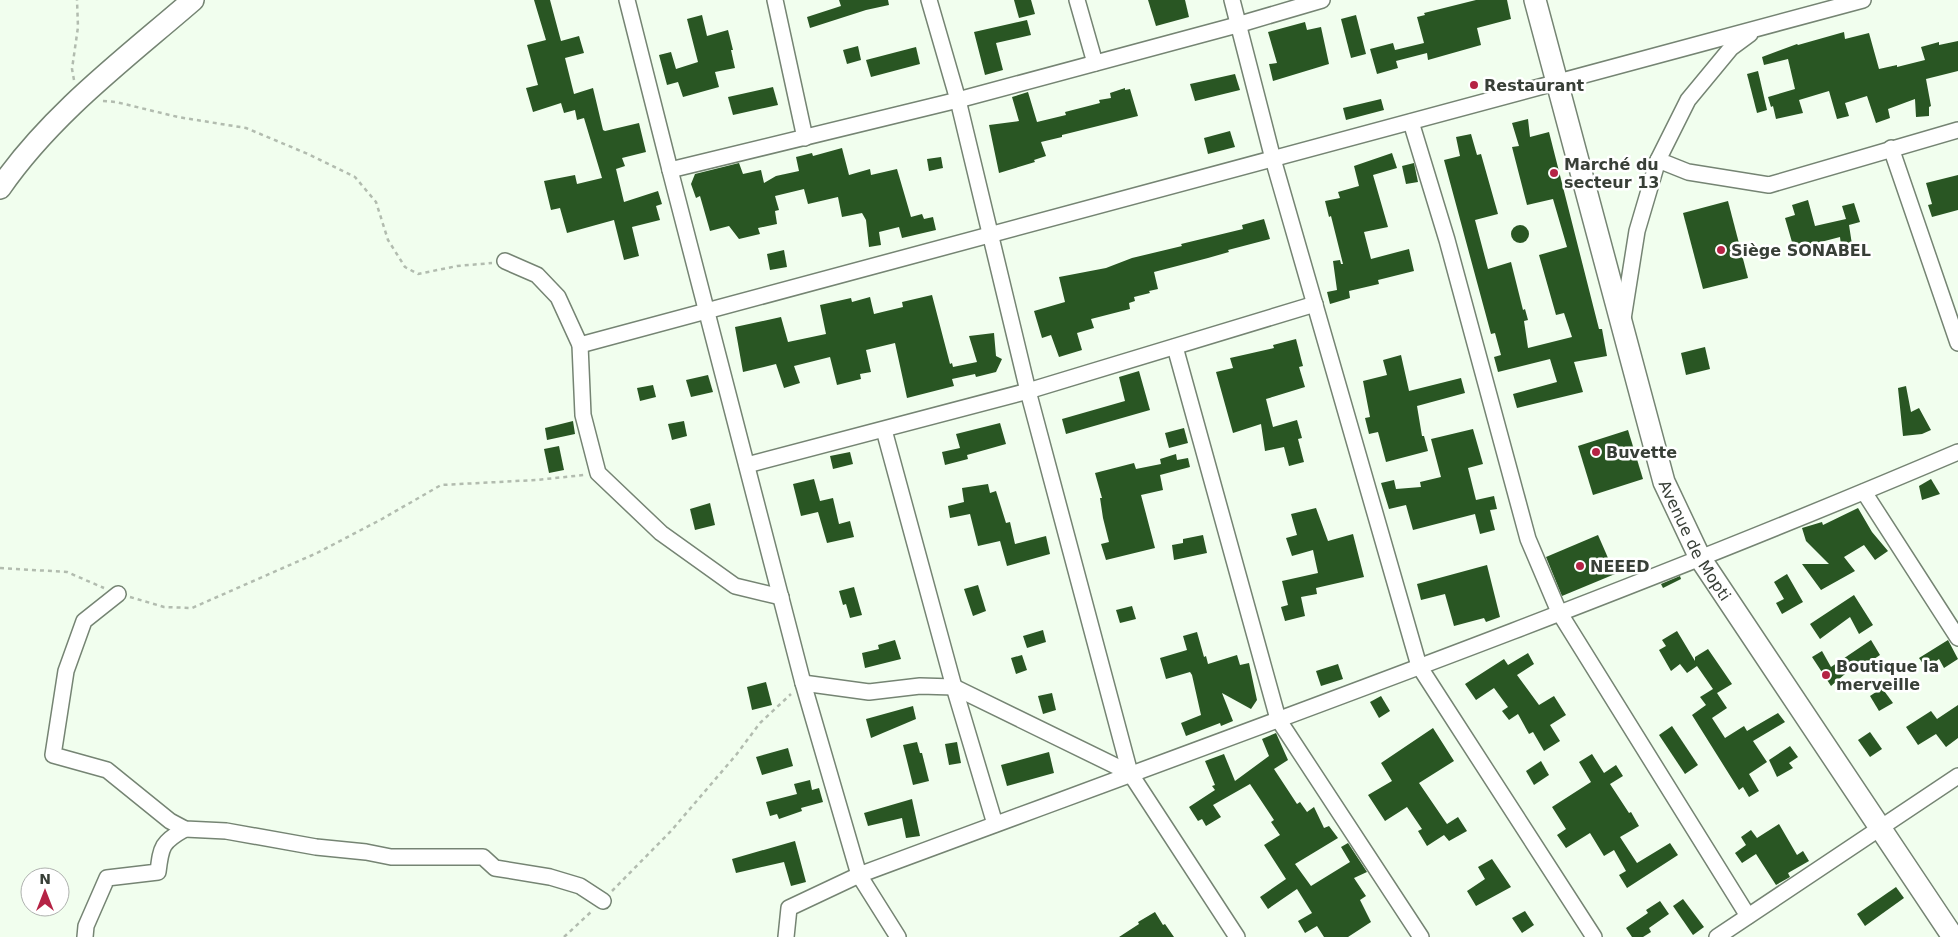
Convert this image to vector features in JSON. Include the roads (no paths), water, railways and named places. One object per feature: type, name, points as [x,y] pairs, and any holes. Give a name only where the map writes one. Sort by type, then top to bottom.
[{"type":"street","points":[[0,188],[17,164],[77,100],[192,0]]},
{"type":"street","points":[[627,0],[803,683],[859,875],[898,937]]},
{"type":"street","points":[[775,0],[805,138]]},
{"type":"street","points":[[929,0],[958,100],[1028,391],[1130,773],[1237,937]]},
{"type":"street","points":[[1077,0],[1095,63]]},
{"type":"street","points":[[1232,0],[1273,159],[1419,666],[1594,937]]},
{"type":"street","points":[[670,170],[958,100],[1237,25],[1322,0]]},
{"type":"street","name":"Avenue de Mopti","points":[[1535,0],[1664,482],[1700,558],[1953,937]]},
{"type":"street","points":[[580,345],[1863,0]]},
{"type":"street","points":[[1622,326],[1638,231],[1658,160],[1688,100],[1731,48],[1760,28]]},
{"type":"street","points":[[1411,122],[1447,240],[1528,539],[1559,612],[1748,916]]},
{"type":"street","points":[[1658,160],[1688,172],[1769,184],[1958,130]]},
{"type":"street","points":[[1891,148],[1958,343]]},
{"type":"street","points":[[505,261],[537,276],[558,297],[580,345],[583,415],[598,473],[660,533],[735,586],[781,598]]},
{"type":"street","points":[[747,465],[1028,391],[1315,304]]},
{"type":"street","points":[[1176,347],[1278,719],[1421,937]]},
{"type":"street","points":[[884,430],[954,687],[995,824]]},
{"type":"street","points":[[786,937],[789,908],[859,875],[1419,666],[1700,558],[1958,452]]},
{"type":"street","points":[[1864,492],[1958,638]]},
{"type":"street","points":[[118,594],[84,620],[66,672],[53,755],[107,770],[170,822],[185,828],[226,832],[391,857],[483,857],[495,868],[550,877],[580,886],[602,901]]},
{"type":"street","points":[[803,683],[869,692],[920,686],[954,687],[1130,773]]},
{"type":"street","points":[[1716,937],[1958,776]]},
{"type":"street","points":[[85,937],[86,926],[107,878],[158,872],[160,852],[167,839],[185,828]]},
{"type":"place","name":"Restaurant","points":[[1474,85]]},
{"type":"place","name":"Marché du secteur 13","points":[[1554,173]]},
{"type":"place","name":"Siège SONABEL","points":[[1721,250]]},
{"type":"place","name":"Buvette","points":[[1596,452]]},
{"type":"place","name":"NEEED","points":[[1580,566]]},
{"type":"place","name":"Boutique la merveille","points":[[1826,675]]}]
